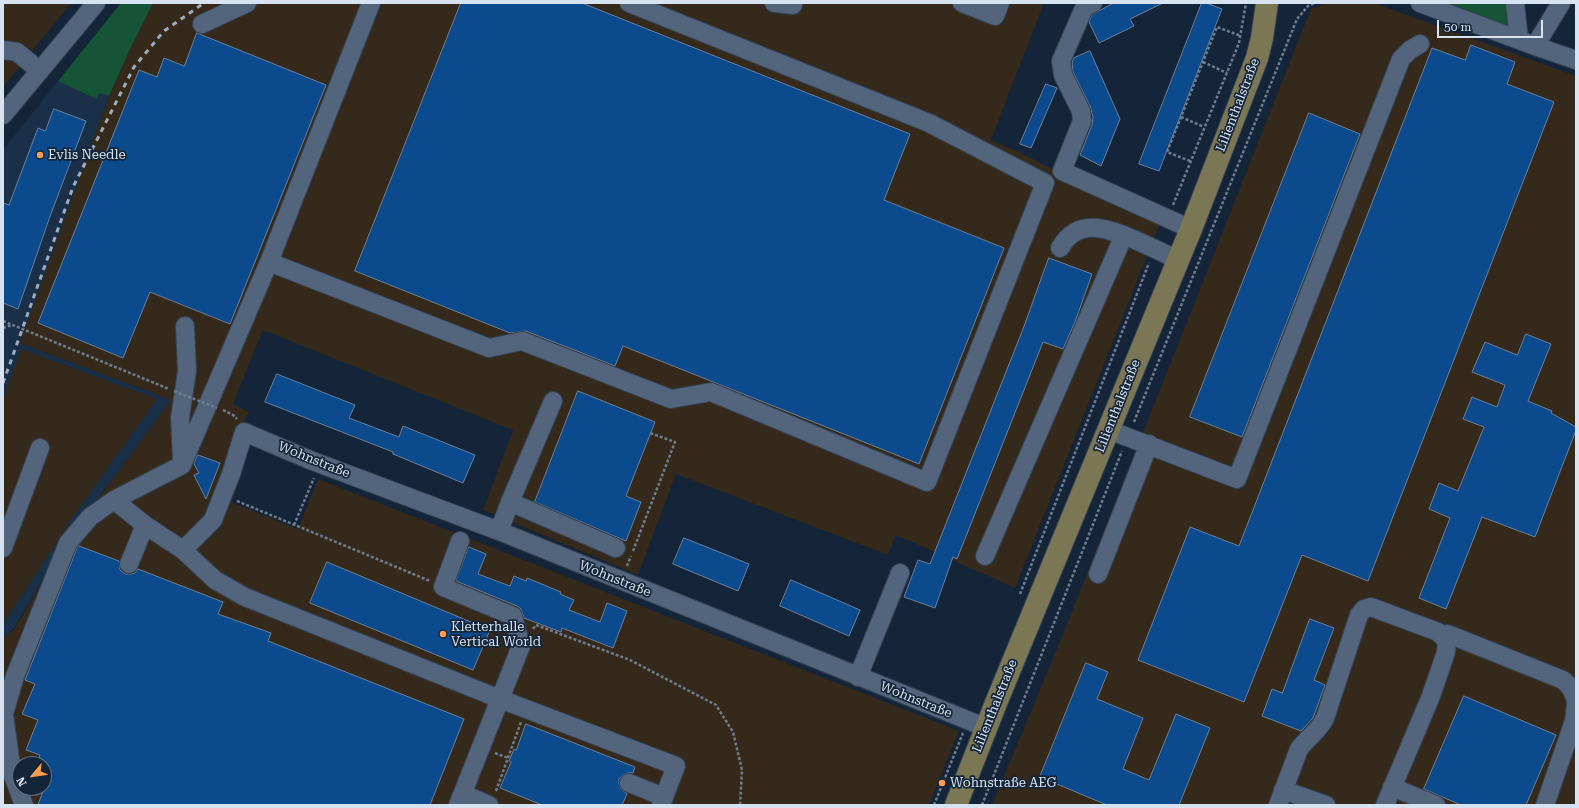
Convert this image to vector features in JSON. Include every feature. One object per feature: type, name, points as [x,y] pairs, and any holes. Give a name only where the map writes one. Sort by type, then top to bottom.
[{"type":"main road","name":"Lilienthalstraße","points":[[956,805],[977,725],[1118,433],[1178,260],[1256,58],[1262,38],[1267,3]]},
{"type":"street","points":[[3,115],[96,3]]},
{"type":"street","points":[[202,24],[248,3]]},
{"type":"street","points":[[24,805],[12,773],[4,714],[15,676],[68,543],[90,517],[114,500],[182,465],[270,262],[371,3]]},
{"type":"street","points":[[270,262],[489,348],[522,341],[671,399],[712,392],[927,482],[1045,183],[929,123],[628,3]]},
{"type":"street","points":[[774,3],[792,5],[793,3]]},
{"type":"street","points":[[962,3],[996,16],[1000,3]]},
{"type":"street","points":[[1093,3],[1084,8],[1061,61],[1063,75],[1081,111],[1082,121],[1062,171],[1191,229]]},
{"type":"street","points":[[1420,3],[1576,60]]},
{"type":"street","points":[[1515,3],[1527,43]]},
{"type":"street","points":[[1527,43],[1561,3]]},
{"type":"street","points":[[1118,433],[1237,479],[1401,59],[1410,50],[1420,44]]},
{"type":"street","points":[[3,50],[17,52],[40,71]]},
{"type":"street","points":[[1060,248],[1070,235],[1086,228],[1108,229],[1178,260]]},
{"type":"street","points":[[985,556],[1124,235]]},
{"type":"street","points":[[182,465],[180,418],[187,371],[185,326]]},
{"type":"street","points":[[499,531],[553,401]]},
{"type":"street","name":"Wohnstraße","points":[[223,495],[244,432],[310,460],[499,531],[621,582],[977,725]]},
{"type":"street","points":[[1098,574],[1149,444]]},
{"type":"street","points":[[3,548],[40,448]]},
{"type":"street","points":[[183,550],[213,520],[223,495]]},
{"type":"street","points":[[114,500],[145,526],[183,550],[216,580],[246,597],[526,709],[676,766],[663,801],[629,783]]},
{"type":"street","points":[[510,502],[616,548]]},
{"type":"street","points":[[129,564],[145,526]]},
{"type":"street","points":[[460,541],[443,587],[513,616],[521,646],[460,800],[492,799]]},
{"type":"street","points":[[858,677],[900,573]]},
{"type":"street","points":[[1326,805],[1281,797],[1298,749],[1321,726],[1359,615],[1364,609],[1371,607],[1438,632],[1447,641],[1446,652],[1431,696],[1385,805]]},
{"type":"street","points":[[1442,636],[1447,634],[1453,636],[1563,680],[1569,685],[1576,703],[1574,721],[1545,805]]},
{"type":"street","points":[[1392,787],[1436,805]]},
{"type":"path","points":[[1167,218],[1239,44],[1246,3]]},
{"type":"path","points":[[982,805],[1118,433],[1298,19],[1308,6],[1315,3]]},
{"type":"path","points":[[1190,161],[1167,152],[1217,27],[1241,36]]},
{"type":"path","points":[[1203,62],[1227,73]]},
{"type":"path","points":[[1181,117],[1204,127]]},
{"type":"path","points":[[1020,594],[1092,406],[1155,249]]},
{"type":"path","points":[[3,321],[233,415]]},
{"type":"path","points":[[3,328],[12,324]]},
{"type":"path","points":[[621,582],[675,442],[650,433]]},
{"type":"path","points":[[294,525],[316,474]]},
{"type":"path","points":[[223,495],[443,587]]},
{"type":"path","points":[[521,646],[536,625],[630,660],[716,705],[732,732],[742,770],[740,805]]},
{"type":"path","points":[[492,799],[526,709]]},
{"type":"path","points":[[934,805],[977,725]]},
{"type":"shaded area","points":[[3,3],[71,3],[3,87]]},
{"type":"shaded area","points":[[153,3],[1044,3],[991,140],[1015,150],[1160,223],[1015,588],[896,535],[888,555],[676,474],[638,575],[483,510],[513,430],[263,330],[233,404],[249,412],[240,427],[213,495],[298,529],[318,479],[959,731],[929,805],[3,805],[3,639],[15,628],[61,549],[171,400],[20,343],[109,96]]},
{"type":"shaded area","points":[[1329,3],[1374,3],[1576,76],[1576,805],[992,805],[1061,639],[1311,9]]},
{"type":"shaded area","points":[[58,81],[96,99],[100,93],[109,96],[20,343],[171,400],[61,549],[14,628],[3,639],[3,150]]},
{"type":"shaded area","points":[[21,349],[157,399],[74,515],[3,624],[3,399]]},
{"type":"green space","points":[[121,3],[153,3],[109,96],[100,93],[96,99],[58,81]]},
{"type":"green space","points":[[1444,3],[1512,3],[1517,32]]},
{"type":"building","points":[[461,3],[582,3],[910,134],[884,200],[1004,248],[919,464],[623,346],[615,366],[526,331],[510,333],[355,271]]},
{"type":"building","points":[[1114,3],[1163,3],[1130,19],[1134,26],[1099,43],[1089,22],[1092,15]]},
{"type":"building","points":[[1202,3],[1222,9],[1159,171],[1139,164]]},
{"type":"building","points":[[197,33],[326,85],[230,324],[150,292],[123,358],[38,323],[139,70],[157,77],[164,58],[184,66]]},
{"type":"building","points":[[1471,45],[1515,62],[1507,84],[1554,102],[1368,581],[1302,555],[1244,702],[1138,660],[1190,527],[1239,546],[1432,48],[1465,60]]},
{"type":"building","points":[[1090,51],[1120,119],[1101,166],[1080,155],[1092,125],[1093,117],[1090,106],[1073,72],[1072,62],[1074,58]]},
{"type":"building","points":[[1046,84],[1057,88],[1031,148],[1020,144]]},
{"type":"building","points":[[54,109],[86,121],[49,219],[18,309],[3,303],[3,203],[9,205],[38,128],[45,131]]},
{"type":"building","points":[[1309,113],[1360,134],[1242,437],[1190,417]]},
{"type":"building","points":[[1049,258],[1092,274],[1075,322],[1063,349],[1043,342],[957,559],[953,557],[935,608],[904,597],[918,560],[930,564],[1023,329]]},
{"type":"building","points":[[1526,334],[1551,344],[1528,401],[1552,411],[1551,413],[1576,427],[1576,430],[1535,537],[1482,517],[1446,609],[1419,598],[1450,518],[1429,509],[1439,483],[1458,491],[1484,427],[1463,419],[1472,397],[1497,407],[1505,385],[1472,372],[1485,342],[1517,355]]},
{"type":"building","points":[[277,374],[355,405],[349,418],[399,437],[403,426],[475,455],[463,483],[393,454],[393,452],[265,402]]},
{"type":"building","points":[[578,391],[655,422],[626,496],[641,502],[626,541],[535,502]]},
{"type":"building","points":[[198,455],[220,463],[206,499],[194,475],[199,473],[194,464]]},
{"type":"building","points":[[684,538],[749,564],[738,591],[673,564]]},
{"type":"building","points":[[79,546],[119,561],[120,570],[125,574],[135,573],[138,569],[223,602],[218,614],[271,633],[268,641],[464,719],[430,805],[38,805],[41,796],[52,796],[52,756],[40,756],[26,750],[38,720],[22,714],[35,684],[25,680]]},
{"type":"building","points":[[469,547],[486,554],[478,574],[510,586],[514,576],[526,581],[527,578],[561,592],[560,594],[574,600],[569,610],[600,622],[607,603],[627,611],[613,648],[562,628],[561,632],[524,618],[521,609],[517,606],[456,581]]},
{"type":"building","points":[[327,562],[490,630],[473,670],[310,603]]},
{"type":"building","points":[[791,580],[860,610],[849,636],[780,606]]},
{"type":"building","points":[[1310,619],[1334,628],[1314,680],[1325,685],[1313,718],[1301,731],[1262,716],[1272,689],[1282,693]]},
{"type":"building","points":[[1086,663],[1108,672],[1097,699],[1143,718],[1123,769],[1149,780],[1176,714],[1210,728],[1179,805],[1107,805],[1040,777]]},
{"type":"building","points":[[1464,696],[1556,735],[1526,805],[1461,805],[1424,789]]},
{"type":"building","points":[[526,724],[635,767],[633,773],[623,775],[619,779],[621,789],[627,794],[622,805],[542,805],[500,788],[511,762],[509,761],[514,749],[516,750]]},
{"type":"railway","points":[[3,383],[73,187],[134,67],[164,31],[204,3]]},
{"type":"place","name":"Evlis Needle","points":[[40,155]]},
{"type":"place","name":"Kletterhalle Vertical World","points":[[443,634]]},
{"type":"place","name":"Wohnstraße AEG","points":[[942,783]]}]
